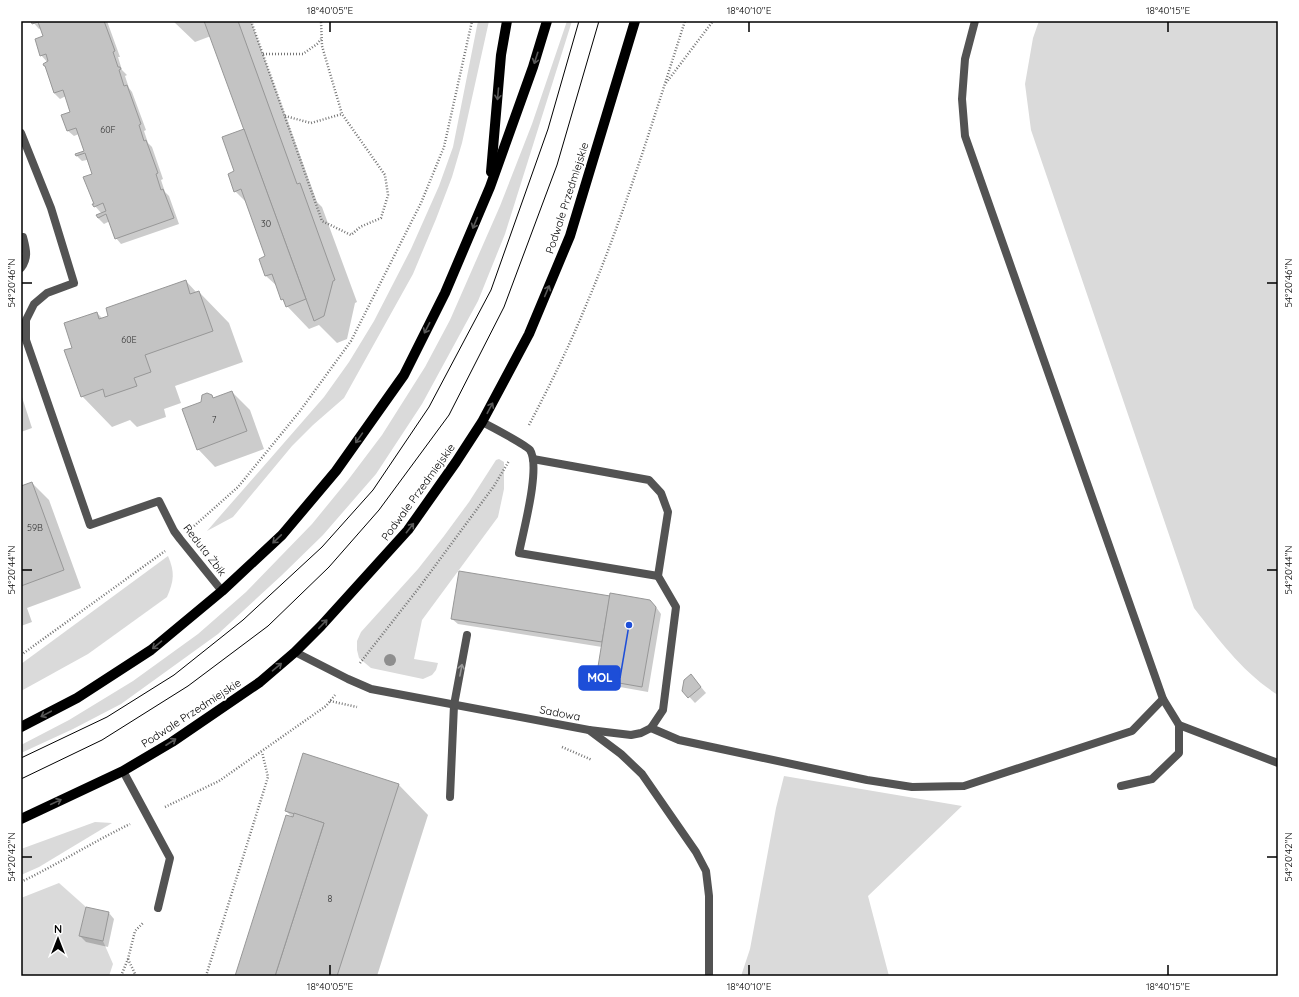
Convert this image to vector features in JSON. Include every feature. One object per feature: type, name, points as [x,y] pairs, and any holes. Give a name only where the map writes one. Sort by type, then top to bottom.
[{"type":"main road","points":[[490,187],[501,55],[508,21]]},
{"type":"main road","points":[[21,727],[77,698],[151,650],[222,591],[282,535],[336,471],[404,375],[445,293],[490,187],[548,21]]},
{"type":"main road","name":"Podwale Przedmiejskie","points":[[21,819],[123,771],[172,742],[260,682],[295,652],[321,626],[408,530],[482,422],[529,334],[570,236],[635,21]]},
{"type":"street","points":[[975,21],[965,59],[962,99],[966,136],[1163,699],[1179,725],[1179,753],[1152,779],[1121,786]]},
{"type":"street","name":"Reduta Żbik","points":[[21,133],[51,208],[74,283],[47,293],[34,304],[26,320],[26,340],[90,526],[159,501],[180,539],[222,591]]},
{"type":"street","points":[[21,268],[26,259],[26,252],[22,237]]},
{"type":"street","points":[[482,422],[529,449],[533,459],[532,486],[519,553],[658,576]]},
{"type":"street","points":[[533,459],[649,480],[661,494],[668,512],[658,576],[676,607],[663,710],[651,728],[641,734],[631,735],[589,730]]},
{"type":"street","points":[[450,798],[454,705],[467,635]]},
{"type":"street","name":"Sadowa","points":[[295,652],[371,689],[589,730],[621,754],[642,774],[696,852],[706,871],[709,896],[709,976]]},
{"type":"street","points":[[651,728],[679,740],[866,780],[912,787],[964,786],[1132,731],[1163,699]]},
{"type":"street","points":[[1179,725],[1278,763]]},
{"type":"street","points":[[123,771],[170,858],[158,908]]},
{"type":"path","points":[[251,21],[322,221],[351,235],[360,227],[381,218],[388,195],[385,175],[342,114],[322,46],[321,21]]},
{"type":"path","points":[[21,655],[166,551],[238,487],[300,411],[351,341],[421,203],[444,147],[472,21]]},
{"type":"path","points":[[664,84],[713,21]]},
{"type":"path","points":[[263,54],[303,54],[317,44],[322,38]]},
{"type":"path","points":[[285,116],[311,123],[342,114]]},
{"type":"path","points":[[330,701],[364,708]]},
{"type":"path","points":[[555,744],[594,761]]},
{"type":"path","points":[[206,976],[268,777],[262,752]]},
{"type":"path","points":[[121,976],[128,959],[135,931],[158,908]]},
{"type":"path","points":[[128,959],[136,976]]},
{"type":"shaded area","points":[[478,21],[489,21],[462,143],[452,177],[413,274],[344,398],[292,446],[233,517],[207,531],[324,397],[349,362],[374,321],[411,249],[439,186],[453,147]]},
{"type":"shaded area","points":[[567,21],[572,21],[505,234],[478,301],[422,404],[376,474],[323,535],[218,634],[121,704],[73,729],[21,753],[21,745],[69,720],[133,681],[198,634],[246,592],[312,524],[382,435],[425,367],[450,320],[500,206],[532,124]]},
{"type":"shaded area","points":[[1039,21],[1278,21],[1278,695],[1254,677],[1232,655],[1194,608],[1031,130],[1025,84],[1033,38]]},
{"type":"shaded area","points":[[499,459],[504,462],[504,489],[498,517],[422,620],[414,659],[438,663],[436,670],[432,675],[423,679],[371,668],[359,658],[357,641],[361,632],[418,569],[469,502],[496,460]]},
{"type":"shaded area","points":[[168,556],[172,567],[173,576],[167,597],[88,654],[21,691],[21,664]]},
{"type":"shaded area","points":[[784,776],[962,806],[868,896],[889,976],[741,976],[750,949],[776,808]]},
{"type":"shaded area","points":[[95,822],[112,823],[39,867],[21,875],[21,849]]},
{"type":"shaded area","points":[[59,883],[86,907],[79,936],[103,941],[113,964],[109,976],[21,976],[21,898]]},
{"type":"building","points":[[31,21],[104,21],[115,51],[113,52],[118,67],[121,69],[119,70],[124,86],[127,85],[141,124],[139,125],[144,141],[146,140],[158,173],[156,174],[161,190],[163,189],[174,218],[115,239],[106,214],[98,218],[96,215],[106,211],[103,203],[94,207],[92,204],[94,204],[83,177],[92,174],[85,153],[76,156],[75,154],[84,151],[76,128],[67,131],[61,115],[70,112],[63,90],[54,93],[43,64],[48,61],[46,54],[40,56],[35,39],[43,36],[38,22],[32,24]]},
{"type":"building","points":[[204,21],[238,21],[297,184],[300,183],[335,280],[333,281],[324,316],[314,321],[313,318]]},
{"type":"building","points":[[244,129],[306,299],[286,307],[283,299],[281,300],[272,274],[265,276],[259,259],[265,256],[241,189],[234,192],[228,174],[234,171],[222,137]]},
{"type":"building","points":[[186,280],[190,294],[199,291],[213,331],[145,355],[151,372],[134,378],[137,386],[105,397],[103,389],[81,397],[64,350],[72,348],[64,323],[97,312],[99,319],[108,316],[106,308]]},
{"type":"building","points":[[232,391],[247,431],[197,450],[182,409],[201,402],[202,395],[207,393],[212,395],[213,398]]},
{"type":"building","points":[[32,482],[64,570],[21,586],[21,486]]},
{"type":"building","points":[[459,571],[610,596],[602,642],[451,619]]},
{"type":"building","points":[[610,593],[650,600],[656,607],[642,687],[596,679]]},
{"type":"building","points":[[691,674],[701,687],[688,698],[682,691],[684,680]]},
{"type":"building","points":[[303,753],[399,784],[337,976],[275,976],[324,823],[285,811]]},
{"type":"building","points":[[294,813],[324,823],[275,976],[235,976],[286,815],[293,817]]},
{"type":"building","points":[[86,907],[109,912],[103,941],[79,936]]},
{"type":"tram line","points":[[21,758],[107,717],[174,675],[243,620],[322,547],[373,490],[429,407],[491,290],[548,129],[579,21]]},
{"type":"tram line","points":[[21,779],[102,740],[188,686],[268,626],[329,567],[379,510],[449,415],[504,307],[557,165],[599,21]]},
{"type":"place","name":"MOL","points":[[629,625]]}]
